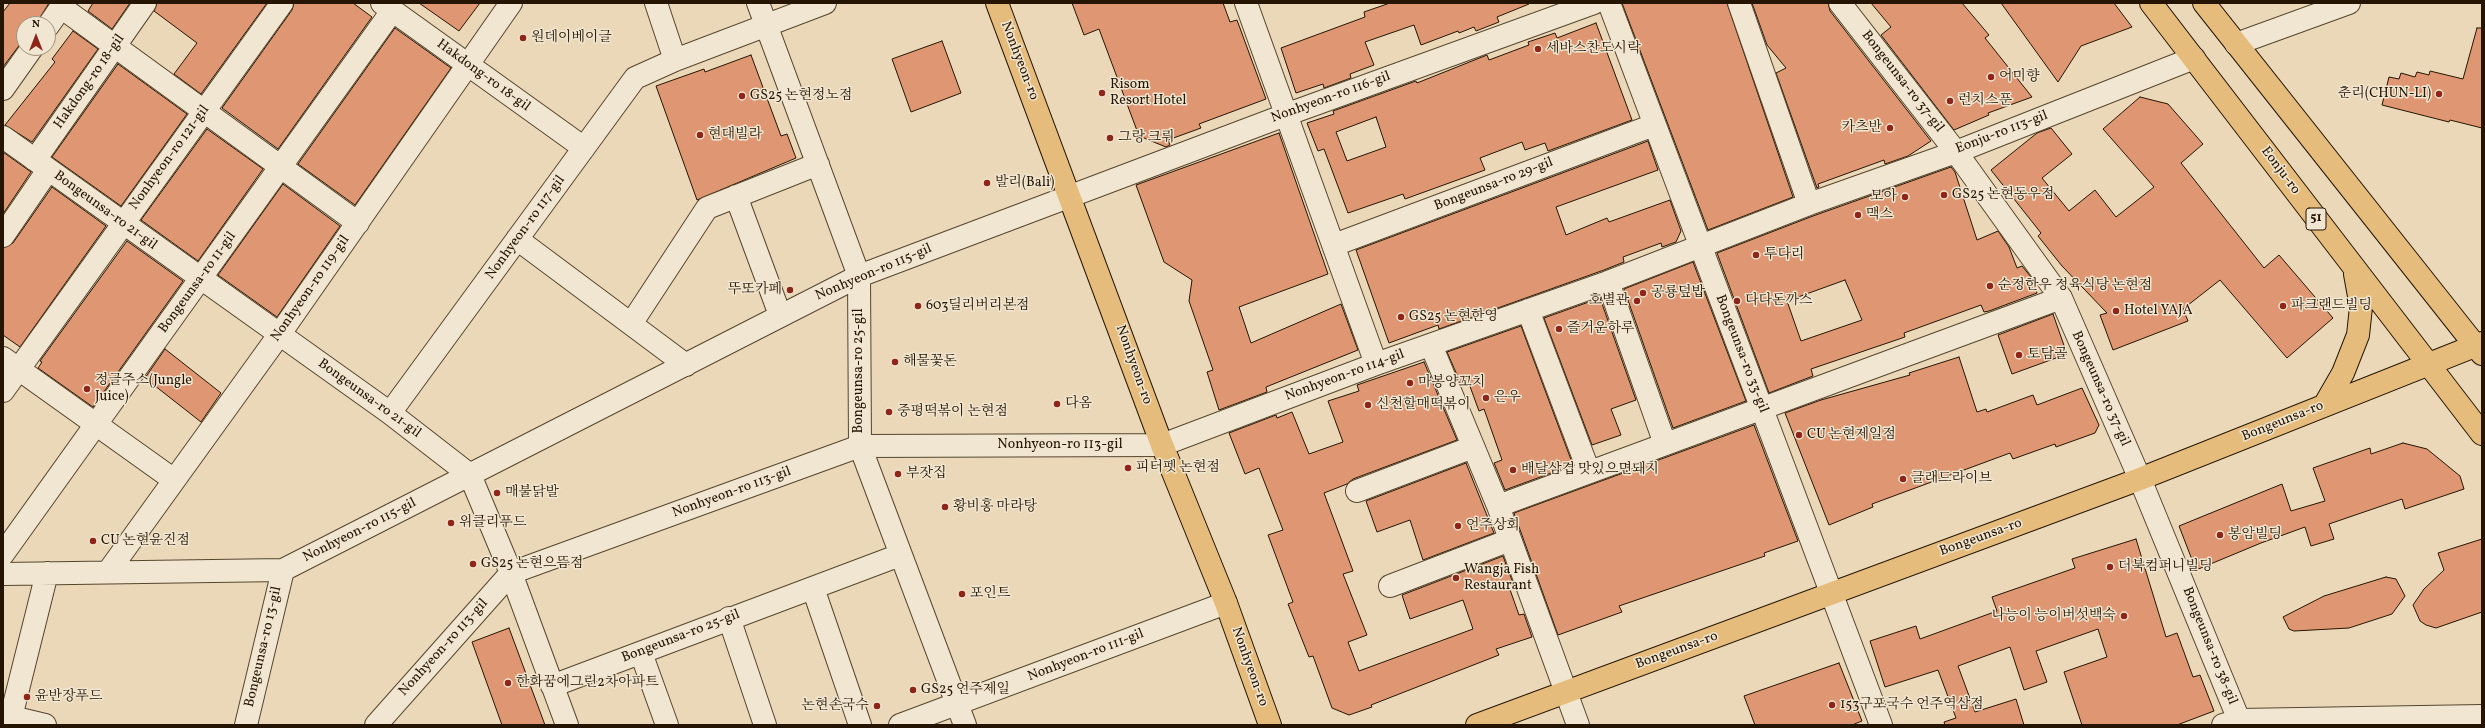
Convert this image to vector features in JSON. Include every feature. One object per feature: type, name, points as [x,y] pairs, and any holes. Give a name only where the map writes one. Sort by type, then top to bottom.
[{"type":"main road","name":"Nonhyeon-ro","points":[[997,3],[1162,445],[1226,603],[1270,725]]},
{"type":"main road","name":"Eonju-ro","points":[[2151,3],[2482,434]]},
{"type":"main road","points":[[2204,3],[2480,348]]},
{"type":"main road","points":[[2324,406],[2343,373],[2358,335],[2361,307],[2353,267]]},
{"type":"main road","name":"Bongeunsa-ro","points":[[1477,725],[2140,479],[2427,364],[2480,348]]},
{"type":"street","name":"Hakdong-ro 18-gil","points":[[41,165],[115,45],[145,3]]},
{"type":"street","name":"Nonhyeon-ro 121-gil","points":[[3,391],[11,363],[122,223],[282,3]]},
{"type":"street","name":"Nonhyeon-ro 119-gil","points":[[108,572],[279,335],[469,66],[511,3]]},
{"type":"street","points":[[656,3],[675,60]]},
{"type":"street","name":"Bongeunsa-ro 25-gil","points":[[758,3],[859,276],[860,446],[965,725]]},
{"type":"street","name":"Nonhyeon-ro 117-gil","points":[[390,413],[635,78],[675,60],[825,3]]},
{"type":"street","points":[[1246,3],[1288,114],[1376,364]]},
{"type":"street","name":"Nonhyeon-ro 116-gil","points":[[1070,196],[1288,114],[1594,3]]},
{"type":"street","name":"Bongeunsa-ro 33-gil","points":[[1609,3],[1699,248],[1762,408],[1830,594],[1881,725]]},
{"type":"street","points":[[1739,3],[1809,204]]},
{"type":"street","name":"Bongeunsa-ro 37-gil","points":[[1840,3],[1956,152],[2060,298],[2140,479]]},
{"type":"street","points":[[2236,44],[2349,3]]},
{"type":"street","points":[[55,16],[63,5],[115,45],[205,109],[358,223]]},
{"type":"street","name":"Hakdong-ro 18-gil","points":[[387,7],[584,148]]},
{"type":"street","name":"Bongeunsa-ro 11-gil","points":[[3,554],[281,166],[387,7]]},
{"type":"street","points":[[3,89],[26,56]]},
{"type":"street","name":"Eonju-ro 113-gil","points":[[1699,248],[1809,204],[1956,152],[2194,58]]},
{"type":"street","name":"Bongeunsa-ro 29-gil","points":[[1334,245],[1654,125]]},
{"type":"street","name":"Bongeunsa-ro 21-gil","points":[[3,137],[390,413],[470,475],[511,573],[567,725]]},
{"type":"street","points":[[631,324],[707,208],[818,164]]},
{"type":"street","name":"Bongeunsa-ro 21-gil","points":[[3,236],[41,165]]},
{"type":"street","points":[[736,196],[780,315]]},
{"type":"street","name":"Nonhyeon-ro 115-gil","points":[[3,574],[283,570],[859,276],[1070,196]]},
{"type":"street","points":[[518,239],[686,365]]},
{"type":"street","name":"Nonhyeon-ro 114-gil","points":[[1162,445],[1376,364],[1608,282],[1699,248]]},
{"type":"street","points":[[1608,282],[1665,444]]},
{"type":"street","points":[[1498,506],[2060,298]]},
{"type":"street","points":[[1528,310],[1589,472]]},
{"type":"street","points":[[1431,344],[1498,506],[1578,725]]},
{"type":"street","points":[[11,363],[174,480]]},
{"type":"street","name":"Nonhyeon-ro 113-gil","points":[[376,725],[511,573],[860,446],[1162,445]]},
{"type":"street","points":[[1357,491],[1473,447]]},
{"type":"street","name":"Bongeunsa-ro 38-gil","points":[[2140,479],[2235,723]]},
{"type":"street","points":[[1390,586],[1510,540]]},
{"type":"street","name":"Bongeunsa-ro 25-gil","points":[[552,686],[729,618],[814,588],[900,555]]},
{"type":"street","name":"Bongeunsa-ro 13-gil","points":[[246,725],[283,570]]},
{"type":"street","points":[[45,725],[7,716],[47,573]]},
{"type":"street","points":[[814,588],[860,725]]},
{"type":"street","name":"Nonhyeon-ro 111-gil","points":[[900,725],[957,705],[1226,603]]},
{"type":"street","points":[[729,618],[764,725]]},
{"type":"street","points":[[641,653],[667,725]]},
{"type":"street","points":[[2235,723],[2482,716]]},
{"type":"building","points":[[10,3],[49,3],[41,16],[16,16],[16,50],[3,67],[3,12]]},
{"type":"building","points":[[93,3],[130,3],[112,29],[88,11]]},
{"type":"building","points":[[157,3],[267,3],[201,94],[174,74],[197,43],[154,11]]},
{"type":"building","points":[[294,3],[353,3],[372,17],[278,149],[222,108],[292,10]]},
{"type":"building","points":[[419,3],[480,3],[459,31]]},
{"type":"building","points":[[1072,3],[1223,3],[1230,22],[1237,20],[1266,99],[1199,124],[1201,128],[1168,140],[1170,145],[1166,147],[1139,136],[1099,29],[1084,35]]},
{"type":"building","points":[[1390,3],[1529,4],[1497,17],[1499,22],[1476,31],[1474,27],[1459,33],[1458,31],[1421,45],[1414,25],[1365,42],[1374,65],[1350,74],[1351,78],[1324,88],[1323,84],[1296,93],[1281,48],[1365,17],[1364,12]]},
{"type":"building","points":[[1622,3],[1727,3],[1793,197],[1708,230]]},
{"type":"building","points":[[1752,3],[1828,3],[1830,11],[1931,141],[1908,156],[1885,164],[1884,160],[1818,184],[1819,187],[1817,188],[1776,73],[1786,68],[1767,45]]},
{"type":"building","points":[[1871,3],[1962,3],[1989,35],[1985,38],[2032,97],[1988,113],[1989,115],[1954,130],[1881,35],[1891,27]]},
{"type":"building","points":[[2001,3],[2114,3],[2132,27],[2081,46],[2058,82]]},
{"type":"building","points":[[1596,23],[1632,120],[1548,151],[1545,143],[1525,150],[1522,142],[1480,158],[1485,170],[1405,199],[1403,194],[1348,213],[1324,149],[1318,151],[1307,123],[1334,114],[1333,111],[1416,81],[1417,83],[1487,55],[1489,60],[1529,45],[1528,42],[1555,33],[1557,38]],"holes":[[[1376,117],[1386,147],[1347,161],[1336,132]]]},
{"type":"building","points":[[395,28],[451,68],[355,205],[298,164]]},
{"type":"building","points":[[2477,28],[2482,28],[2482,128],[2450,120],[2449,122],[2382,105],[2389,77],[2399,79],[2401,73],[2415,77],[2417,72],[2429,75],[2430,71],[2463,79]]},
{"type":"building","points":[[73,31],[98,49],[32,142],[5,125],[55,62],[52,59],[56,56],[56,54]]},
{"type":"building","points":[[942,41],[961,93],[911,112],[892,59]]},
{"type":"building","points":[[751,55],[781,136],[787,134],[796,158],[697,200],[656,86],[704,69],[705,72]]},
{"type":"building","points":[[118,64],[187,114],[121,206],[52,157]]},
{"type":"building","points":[[2140,97],[2168,104],[2203,144],[2181,163],[2264,268],[2279,255],[2333,318],[2287,358],[2220,280],[2183,309],[2188,321],[2113,350],[2100,315],[2107,313],[2062,266],[2038,236],[2041,233],[1991,170],[2037,133],[2051,128],[2072,154],[2042,178],[2069,211],[2095,190],[2116,217],[2154,187],[2103,129]]},
{"type":"building","points":[[207,129],[263,169],[198,261],[141,220]]},
{"type":"building","points":[[1279,133],[1328,274],[1239,307],[1251,343],[1341,304],[1358,350],[1266,387],[1267,392],[1219,410],[1207,372],[1213,370],[1189,301],[1192,280],[1164,262],[1136,185]]},
{"type":"building","points":[[1648,141],[1658,170],[1556,207],[1566,235],[1607,218],[1609,222],[1670,200],[1681,231],[1676,242],[1662,247],[1661,243],[1623,257],[1624,262],[1604,270],[1439,329],[1438,325],[1389,343],[1356,250]]},
{"type":"building","points":[[3,152],[31,172],[3,214]]},
{"type":"building","points":[[1951,167],[1955,172],[1977,240],[1998,231],[2009,247],[2017,268],[2022,266],[2031,277],[2037,293],[1989,311],[1984,312],[1981,305],[1904,333],[1905,337],[1811,369],[1813,376],[1769,393],[1717,253],[1813,216]],"holes":[[[1845,280],[1862,320],[1801,341],[1787,301]]]},
{"type":"building","points":[[283,184],[340,226],[277,317],[218,275]]},
{"type":"building","points":[[52,187],[106,226],[20,347],[3,335],[3,248],[13,243]]},
{"type":"building","points":[[127,241],[183,281],[93,407],[38,368],[42,362],[40,361]]},
{"type":"building","points":[[1693,262],[1746,401],[1673,428],[1624,289]]},
{"type":"building","points":[[1600,298],[1636,400],[1611,409],[1621,435],[1592,445],[1544,318]]},
{"type":"building","points":[[2053,314],[2067,354],[2012,374],[1998,335]]},
{"type":"building","points":[[1521,326],[1573,465],[1505,490],[1494,463],[1502,460],[1484,409],[1479,411],[1468,381],[1461,384],[1447,352]]},
{"type":"building","points":[[165,349],[221,393],[201,422],[145,378]]},
{"type":"building","points":[[1959,357],[1977,412],[1986,409],[1987,412],[2033,395],[2037,405],[2082,388],[2099,425],[2095,433],[2056,447],[2055,444],[2013,459],[2010,453],[1872,504],[1873,507],[1829,525],[1785,413],[1821,400],[1910,375],[1909,373]]},
{"type":"building","points":[[1424,362],[1457,440],[1353,479],[1347,484],[1324,493],[1353,571],[1343,574],[1367,635],[1348,642],[1359,671],[1473,629],[1463,600],[1410,619],[1402,595],[1503,556],[1513,583],[1508,584],[1519,615],[1524,614],[1532,637],[1496,649],[1499,655],[1349,715],[1332,708],[1313,656],[1309,657],[1288,604],[1293,602],[1268,535],[1283,530],[1259,468],[1245,474],[1229,433],[1276,415],[1277,418],[1292,412],[1309,454],[1343,442],[1328,401],[1359,391],[1357,385]]},
{"type":"building","points":[[1754,425],[1798,541],[1764,553],[1765,556],[1619,606],[1622,612],[1558,635],[1514,513]]},
{"type":"building","points":[[2403,443],[2427,449],[2460,476],[2464,489],[2405,509],[2402,499],[2329,524],[2334,539],[2311,546],[2305,527],[2261,543],[2196,570],[2179,526],[2282,484],[2291,511],[2325,501],[2313,468],[2370,448],[2371,454]]},
{"type":"building","points":[[1466,463],[1494,533],[1423,560],[1410,520],[1377,532],[1366,501]]},
{"type":"building","points":[[2136,539],[2166,637],[2177,633],[2193,677],[2200,675],[2214,711],[2177,725],[2082,725],[2064,672],[2107,657],[2098,629],[2036,651],[2047,682],[2024,690],[2010,647],[1958,666],[1975,712],[2016,699],[2024,725],[1945,725],[1944,722],[1956,718],[1938,670],[1885,687],[1870,641],[1916,626],[1920,639],[1997,611],[1992,597],[2075,568],[2072,559]]},
{"type":"building","points":[[2482,539],[2482,612],[2436,628],[2426,625],[2420,621],[2413,605],[2424,589],[2444,570],[2438,553]]},
{"type":"building","points":[[2386,577],[2396,579],[2405,596],[2392,614],[2349,628],[2294,631],[2289,629],[2283,617],[2324,596]]},
{"type":"building","name":"한화꿈에그린2차아파트","points":[[509,628],[545,725],[502,725],[472,642]]},
{"type":"building","points":[[1839,663],[1862,721],[1852,725],[1755,725],[1744,696]]},
{"type":"place","name":"원데이베이글","points":[[523,38]]},
{"type":"place","name":"세바스찬도시락","points":[[1538,49]]},
{"type":"place","name":"어미향","points":[[1991,77]]},
{"type":"place","name":"Risom Resort Hotel","points":[[1102,93]]},
{"type":"place","name":"춘리(CHUN-LI)","points":[[2439,94]]},
{"type":"place","name":"GS25 논현정노점","points":[[742,96]]},
{"type":"place","name":"런치스푼","points":[[1950,101]]},
{"type":"place","name":"카츠반","points":[[1890,128]]},
{"type":"place","name":"현대빌라","points":[[700,135]]},
{"type":"place","name":"그랑 크뤼","points":[[1110,138]]},
{"type":"place","name":"발리(Bali)","points":[[987,183]]},
{"type":"place","name":"GS25 논현동우점","points":[[1944,195]]},
{"type":"place","name":"모아","points":[[1905,197]]},
{"type":"place","name":"맥스","points":[[1858,215]]},
{"type":"place","name":"투다리","points":[[1756,255]]},
{"type":"place","name":"순정한우 정육식당 논현점","points":[[1990,286]]},
{"type":"place","name":"뚜또카페","points":[[790,290]]},
{"type":"place","name":"공룡덮밥","points":[[1643,293]]},
{"type":"place","name":"호별관","points":[[1637,301]]},
{"type":"place","name":"다다돈까스","points":[[1737,301]]},
{"type":"place","name":"603딜리버리본점","points":[[918,306]]},
{"type":"place","name":"파크랜드빌딩","points":[[2283,306]]},
{"type":"place","name":"Hotel YAJA","points":[[2116,311]]},
{"type":"place","name":"GS25 논현한영","points":[[1401,317]]},
{"type":"place","name":"즐거운하루","points":[[1559,329]]},
{"type":"place","name":"토담골","points":[[2019,355]]},
{"type":"place","name":"해물꽃돈","points":[[895,362]]},
{"type":"place","name":"마봉양꼬치","points":[[1410,383]]},
{"type":"place","name":"정글주스(Jungle Juice)","points":[[87,389]]},
{"type":"place","name":"은우","points":[[1486,398]]},
{"type":"place","name":"다옴","points":[[1057,404]]},
{"type":"place","name":"신천할매떡볶이","points":[[1368,405]]},
{"type":"place","name":"중평떡볶이 논현점","points":[[889,412]]},
{"type":"place","name":"CU 논현제일점","points":[[1799,435]]},
{"type":"place","name":"피터펫 논현점","points":[[1128,468]]},
{"type":"place","name":"배달삼겹 맛있으면돼지","points":[[1513,470]]},
{"type":"place","name":"부잣집","points":[[898,474]]},
{"type":"place","name":"글래드라이브","points":[[1903,479]]},
{"type":"place","name":"매불닭발","points":[[497,493]]},
{"type":"place","name":"황비홍 마라탕","points":[[945,507]]},
{"type":"place","name":"위클리푸드","points":[[451,523]]},
{"type":"place","name":"언주상회","points":[[1458,526]]},
{"type":"place","name":"봉암빌딩","points":[[2220,535]]},
{"type":"place","name":"CU 논현윤진점","points":[[93,541]]},
{"type":"place","name":"GS25 논현으뜸점","points":[[473,564]]},
{"type":"place","name":"더북컴퍼니빌딩","points":[[2110,567]]},
{"type":"place","name":"Wangja Fish Restaurant","points":[[1456,578]]},
{"type":"place","name":"포인트","points":[[962,594]]},
{"type":"place","name":"나능이 능이버섯백숙","points":[[2124,616]]},
{"type":"place","name":"한화꿈에그린2차아파트","points":[[508,683]]},
{"type":"place","name":"GS25 언주제일","points":[[913,690]]},
{"type":"place","name":"윤반장푸드","points":[[27,697]]},
{"type":"place","name":"153구포국수 언주역삼점","points":[[1832,705]]},
{"type":"place","name":"논현손국수","points":[[877,706]]}]
